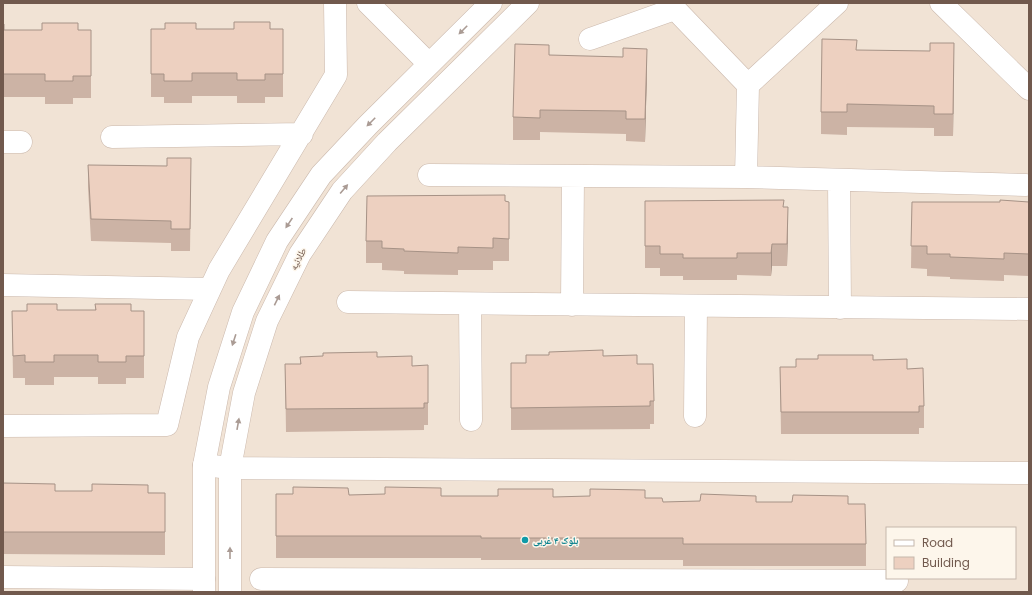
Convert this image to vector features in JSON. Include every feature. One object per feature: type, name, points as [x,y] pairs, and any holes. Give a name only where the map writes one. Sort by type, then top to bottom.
[{"type":"street","points":[[3,426],[167,425],[188,337],[219,270],[302,134],[336,75],[335,3]]},
{"type":"street","points":[[368,3],[447,83]]},
{"type":"street","points":[[3,577],[204,586],[204,465],[219,387],[243,312],[277,241],[321,175],[368,124],[491,3]]},
{"type":"street","name":"طلائیه","points":[[230,592],[230,468],[244,393],[267,321],[300,254],[342,191],[387,142],[528,3]]},
{"type":"street","points":[[748,85],[837,3]]},
{"type":"street","points":[[941,3],[1029,89]]},
{"type":"street","points":[[590,40],[675,9],[748,85],[746,177]]},
{"type":"street","points":[[112,137],[302,134]]},
{"type":"street","points":[[429,175],[746,177],[1026,184]]},
{"type":"street","points":[[572,305],[573,176]]},
{"type":"street","points":[[839,180],[840,308]]},
{"type":"street","points":[[3,285],[210,289]]},
{"type":"street","points":[[348,302],[1029,309]]},
{"type":"street","points":[[470,304],[471,420]]},
{"type":"street","points":[[695,416],[696,306]]},
{"type":"street","points":[[204,465],[230,468],[1029,472]]},
{"type":"street","points":[[261,579],[503,586],[897,582]]},
{"type":"shaded area","points":[[3,3],[1029,3],[1029,592],[3,592]]},
{"type":"building","points":[[234,22],[270,22],[270,29],[283,29],[283,74],[265,74],[265,80],[237,80],[237,73],[192,73],[192,81],[164,81],[164,74],[151,74],[151,29],[165,29],[165,23],[196,23],[196,29],[234,29]]},
{"type":"building","points":[[42,23],[78,23],[78,30],[91,30],[91,76],[73,76],[73,81],[45,81],[45,74],[3,74],[3,24],[4,30],[42,30]]},
{"type":"building","points":[[822,39],[857,40],[856,50],[930,51],[930,43],[954,43],[953,114],[934,114],[934,106],[847,104],[847,112],[821,112]]},
{"type":"building","points":[[515,44],[549,45],[549,55],[623,57],[623,48],[647,49],[645,119],[626,119],[626,111],[540,110],[540,118],[513,117]]},
{"type":"building","points":[[167,158],[191,158],[190,229],[171,229],[171,221],[91,219],[88,165],[167,166]]},
{"type":"building","points":[[505,195],[505,201],[509,202],[509,239],[493,238],[493,248],[458,247],[458,253],[404,251],[404,249],[382,248],[382,241],[366,241],[367,196]]},
{"type":"building","points":[[784,200],[783,207],[788,207],[787,244],[772,244],[771,253],[737,253],[737,258],[683,258],[683,254],[660,254],[660,246],[645,246],[645,201]]},
{"type":"building","points":[[1000,200],[1029,202],[1029,254],[1004,253],[1004,259],[950,257],[950,254],[927,254],[927,246],[911,246],[912,202],[1000,202]]},
{"type":"building","points":[[27,304],[57,304],[57,310],[96,310],[95,304],[131,304],[131,311],[144,311],[144,356],[126,356],[126,362],[98,362],[98,355],[54,355],[54,362],[25,362],[25,355],[13,356],[12,311],[27,311]]},
{"type":"building","points":[[603,350],[603,356],[637,355],[637,364],[653,364],[654,401],[650,401],[650,406],[511,408],[511,363],[526,363],[526,355],[549,355],[549,352]]},
{"type":"building","points":[[377,352],[377,357],[412,356],[412,366],[428,365],[428,403],[424,403],[424,408],[286,409],[285,364],[301,364],[300,357],[323,356],[323,353]]},
{"type":"building","points":[[818,355],[873,355],[873,360],[907,359],[907,369],[923,368],[924,406],[919,406],[919,412],[781,412],[780,367],[796,367],[796,359],[818,359]]},
{"type":"building","points":[[3,483],[55,484],[55,491],[92,491],[92,484],[148,485],[148,493],[165,493],[165,532],[3,532]]},
{"type":"building","points":[[293,487],[348,488],[349,495],[385,494],[385,487],[441,488],[441,496],[498,496],[498,489],[553,489],[553,497],[590,496],[590,489],[645,490],[645,498],[662,498],[663,502],[700,501],[701,494],[756,496],[756,502],[792,502],[793,495],[848,496],[848,504],[865,504],[866,544],[683,544],[683,538],[276,536],[276,494],[293,494]]},
{"type":"place","name":"بلوک ۴ غربی","points":[[525,540]]}]
